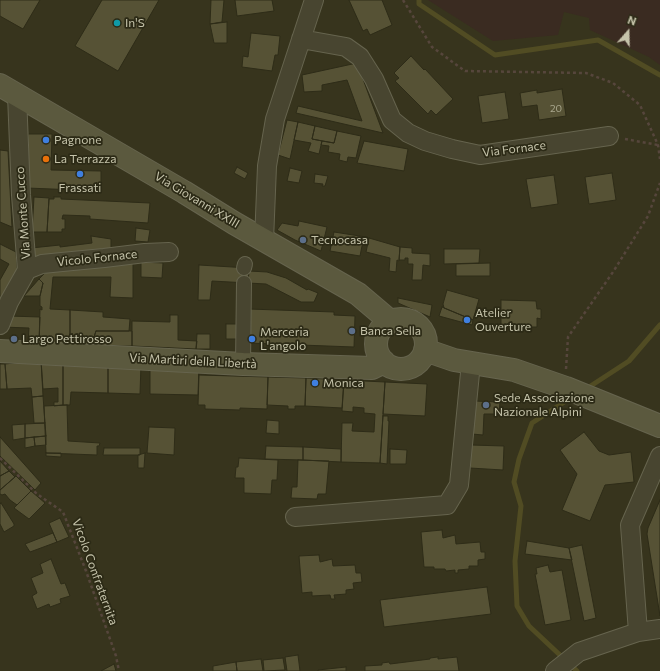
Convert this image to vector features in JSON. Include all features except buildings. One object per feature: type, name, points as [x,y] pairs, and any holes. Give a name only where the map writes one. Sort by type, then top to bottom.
[{"type":"main road","name":"Via Giovanni XXIII","points":[[8,90],[184,192],[264,241],[358,294],[391,322]]},
{"type":"main road","points":[[398,320],[406,320],[420,328],[424,334],[426,342],[425,350],[418,362],[404,369],[397,369],[384,362],[379,356],[376,348],[376,340],[379,332],[384,326],[398,320]]},
{"type":"main road","points":[[425,350],[454,360],[514,370],[566,388],[660,426]]},
{"type":"main road","name":"Via Martiri della Libertà","points":[[0,351],[243,364],[372,368],[384,362]]},
{"type":"street","points":[[264,241],[267,166],[276,119],[314,0]]},
{"type":"street","name":"Via Fornace","points":[[301,39],[346,47],[360,57],[374,79],[392,120],[408,133],[425,141],[452,149],[480,154],[609,136]]},
{"type":"street","name":"Via Monte Cucco","points":[[0,325],[9,302],[27,270],[21,195],[8,90]]},
{"type":"street","name":"Vicolo Fornace","points":[[27,270],[42,264],[145,253],[169,252]]},
{"type":"street","points":[[243,364],[244,283]]},
{"type":"street","points":[[295,517],[447,505],[459,485],[471,363]]},
{"type":"street","points":[[638,632],[630,525],[660,456]]},
{"type":"street","points":[[556,670],[579,652],[638,632],[660,628]]},
{"type":"path","points":[[403,0],[432,47],[465,71],[586,73],[613,83],[640,106],[658,145],[660,159]]},
{"type":"path","points":[[609,136],[658,145]]},
{"type":"path","points":[[566,388],[568,337],[613,272],[648,216],[660,182]]},
{"type":"path","name":"Vicolo Confraternita","points":[[0,458],[37,494],[63,512],[86,571],[116,656],[119,671]]},
{"type":"shaded area","points":[[428,0],[660,0],[660,65],[649,57],[590,30],[589,18],[564,12],[558,35],[493,41]]},
{"type":"waterway","points":[[419,0],[419,4],[495,55],[598,40],[660,75]]},
{"type":"waterway","points":[[586,389],[629,361],[660,325]]},
{"type":"waterway","points":[[572,397],[532,423],[519,459],[514,482],[521,506],[515,561],[517,606],[529,626],[577,671]]},
{"type":"place","name":"In'S","points":[[117,23]]},
{"type":"place","name":"Pagnone","points":[[46,140]]},
{"type":"place","name":"La Terrazza","points":[[46,159]]},
{"type":"place","name":"Frassati","points":[[80,174]]},
{"type":"place","name":"Tecnocasa","points":[[303,240]]},
{"type":"place","name":"Atelier Ouverture","points":[[467,320]]},
{"type":"place","name":"Banca Sella","points":[[352,331]]},
{"type":"place","name":"Largo Pettirosso","points":[[14,339]]},
{"type":"place","name":"Merceria L'angolo","points":[[252,339]]},
{"type":"place","name":"Monica","points":[[315,383]]},
{"type":"place","name":"Sede Associazione Nazionale Alpini","points":[[486,405]]}]
